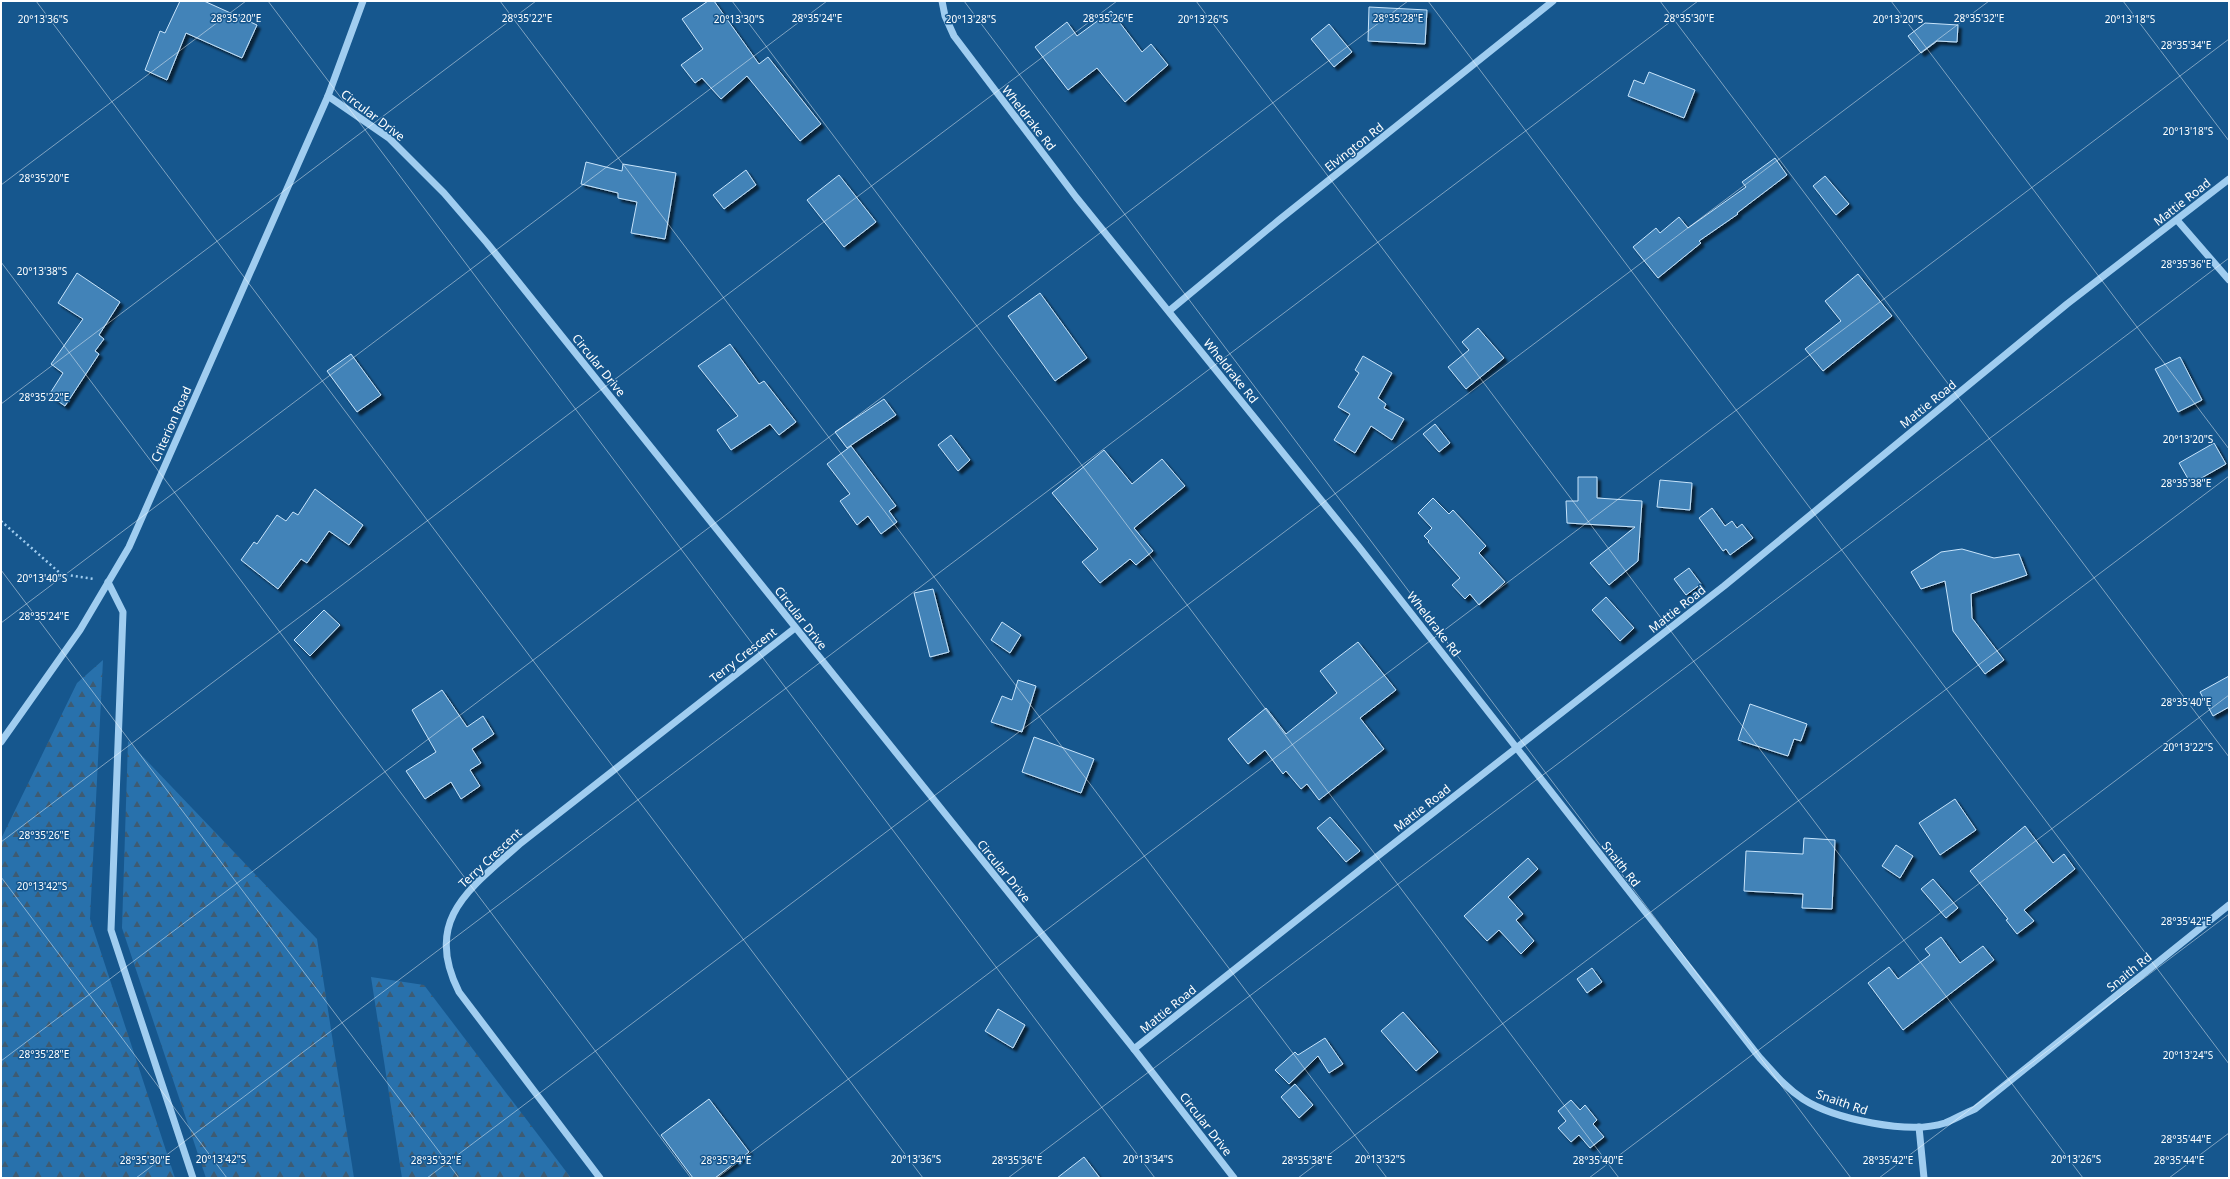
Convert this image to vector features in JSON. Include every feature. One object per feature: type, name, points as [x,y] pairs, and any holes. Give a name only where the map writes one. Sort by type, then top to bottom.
[{"type":"street","name":"Criterion Road","points":[[1,742],[80,630],[129,547],[328,96],[363,1]]},
{"type":"street","name":"Wheldrake Rd","points":[[942,1],[945,16],[954,36],[968,57],[1076,198],[1359,547],[1517,748]]},
{"type":"street","name":"Elvington Rd","points":[[1169,311],[1279,220],[1553,1]]},
{"type":"street","name":"Circular Drive","points":[[328,96],[389,138],[444,193],[492,249],[794,628],[1134,1049],[1234,1178]]},
{"type":"street","name":"Mattie Road","points":[[1134,1049],[1364,866],[1724,586],[2067,304],[2229,179]]},
{"type":"street","points":[[2177,220],[2229,280]]},
{"type":"street","points":[[108,582],[123,612],[111,930],[193,1178]]},
{"type":"street","name":"Terry Crescent","points":[[600,1178],[459,992],[449,968],[445,947],[446,929],[453,913],[464,898],[483,877],[521,843],[794,628]]},
{"type":"street","name":"Snaith Rd","points":[[1517,748],[1760,1058],[1788,1088],[1816,1106],[1870,1123],[1912,1128],[1944,1123],[1975,1109],[2229,905]]},
{"type":"street","points":[[1919,1127],[1924,1178]]},
{"type":"path","points":[[1,521],[61,574],[108,582]]},
{"type":"green space","points":[[103,660],[90,919],[175,1178],[1,1178],[1,839],[77,683]]},
{"type":"green space","points":[[128,741],[317,939],[354,1178],[206,1178],[122,928]]},
{"type":"green space","points":[[371,977],[424,985],[571,1178],[402,1178]]},
{"type":"building","points":[[180,1],[204,1],[257,25],[242,58],[186,33],[167,80],[145,70],[160,31],[165,33]]},
{"type":"building","points":[[708,1],[714,1],[759,64],[768,57],[821,124],[800,141],[747,76],[721,99],[702,78],[695,83],[681,65],[703,49],[682,19]]},
{"type":"building","points":[[1369,7],[1427,10],[1425,44],[1368,41]]},
{"type":"building","points":[[1111,11],[1142,52],[1151,44],[1168,65],[1125,102],[1097,68],[1068,90],[1035,47],[1067,22],[1077,36]]},
{"type":"building","points":[[1925,23],[1958,25],[1957,42],[1937,41],[1921,53],[1908,36]]},
{"type":"building","points":[[1329,24],[1352,52],[1334,67],[1311,39]]},
{"type":"building","points":[[1649,72],[1695,90],[1684,118],[1628,96],[1634,80],[1644,84]]},
{"type":"building","points":[[1775,158],[1787,175],[1737,213],[1738,214],[1699,241],[1701,243],[1658,278],[1633,247],[1656,228],[1660,233],[1679,217],[1688,228],[1746,187],[1742,182]]},
{"type":"building","points":[[586,162],[622,171],[623,164],[676,173],[665,239],[631,233],[637,202],[618,198],[618,193],[581,184]]},
{"type":"building","points":[[746,170],[756,185],[724,209],[713,195]]},
{"type":"building","points":[[839,175],[876,222],[844,247],[807,200]]},
{"type":"building","points":[[1825,176],[1849,204],[1836,215],[1813,186]]},
{"type":"building","points":[[77,273],[120,302],[99,335],[104,339],[95,351],[99,354],[65,406],[49,395],[63,373],[51,364],[83,319],[58,303]]},
{"type":"building","points":[[1858,274],[1892,316],[1823,371],[1805,349],[1841,321],[1825,301]]},
{"type":"building","points":[[1040,293],[1087,358],[1055,381],[1008,316]]},
{"type":"building","points":[[1478,328],[1504,358],[1466,389],[1448,367],[1469,350],[1462,342]]},
{"type":"building","points":[[730,344],[759,384],[764,381],[796,422],[779,435],[770,424],[731,450],[717,430],[738,416],[698,366]]},
{"type":"building","points":[[351,354],[381,395],[357,412],[327,371]]},
{"type":"building","points":[[1363,356],[1392,373],[1378,398],[1386,404],[1384,408],[1404,419],[1392,440],[1371,426],[1355,453],[1334,440],[1350,414],[1338,407],[1359,373],[1355,370]]},
{"type":"building","points":[[2180,357],[2202,400],[2178,412],[2155,369]]},
{"type":"building","points":[[884,399],[896,415],[847,448],[835,432]]},
{"type":"building","points":[[1435,424],[1450,443],[1439,452],[1423,434]]},
{"type":"building","points":[[951,435],[970,460],[958,471],[938,445]]},
{"type":"building","points":[[2214,443],[2226,464],[2191,484],[2179,463]]},
{"type":"building","points":[[851,446],[896,506],[889,511],[897,522],[881,534],[868,516],[857,525],[840,501],[850,494],[827,464]]},
{"type":"building","points":[[1104,450],[1132,484],[1162,459],[1185,486],[1134,528],[1153,551],[1136,565],[1130,559],[1100,583],[1082,562],[1098,549],[1052,493]]},
{"type":"building","points":[[1578,477],[1597,477],[1597,498],[1642,501],[1638,561],[1609,585],[1590,563],[1635,527],[1567,523],[1566,501],[1578,501]]},
{"type":"building","points":[[1660,480],[1692,483],[1690,510],[1657,507]]},
{"type":"building","points":[[315,489],[363,525],[349,545],[329,531],[307,563],[301,559],[278,589],[241,560],[254,542],[257,544],[277,515],[286,521],[293,512],[298,515]]},
{"type":"building","points":[[1433,498],[1449,514],[1453,510],[1486,546],[1479,553],[1505,582],[1479,605],[1470,594],[1465,599],[1452,585],[1460,578],[1424,536],[1432,528],[1418,513]]},
{"type":"building","points":[[1712,508],[1725,526],[1732,521],[1737,528],[1742,524],[1753,538],[1730,555],[1726,549],[1723,551],[1699,518]]},
{"type":"building","points":[[1962,549],[1994,558],[2019,554],[2027,575],[1971,594],[1972,618],[2004,660],[1985,674],[1953,631],[1945,581],[1921,589],[1911,572],[1941,552]]},
{"type":"building","points":[[1689,568],[1701,584],[1686,595],[1674,579]]},
{"type":"building","points":[[933,589],[949,652],[930,657],[914,593]]},
{"type":"building","points":[[1606,597],[1634,628],[1620,641],[1592,610]]},
{"type":"building","points":[[324,610],[340,625],[310,656],[294,640]]},
{"type":"building","points":[[1002,622],[1021,635],[1010,653],[991,640]]},
{"type":"building","points":[[1358,642],[1396,690],[1360,718],[1384,749],[1319,800],[1307,784],[1301,789],[1286,771],[1283,774],[1265,750],[1248,764],[1228,739],[1266,708],[1286,734],[1337,693],[1320,671]]},
{"type":"building","points":[[2229,676],[2229,707],[2213,716],[2200,692]]},
{"type":"building","points":[[1018,680],[1036,686],[1022,732],[991,722],[1002,696],[1012,700]]},
{"type":"building","points":[[442,690],[467,727],[483,716],[494,734],[472,749],[481,763],[470,770],[480,786],[461,799],[451,782],[425,799],[406,771],[436,752],[412,710]]},
{"type":"building","points":[[1750,704],[1807,724],[1801,741],[1794,739],[1788,756],[1738,740]]},
{"type":"building","points":[[1034,737],[1094,759],[1081,793],[1022,772]]},
{"type":"building","points":[[1955,799],[1976,830],[1940,855],[1919,823]]},
{"type":"building","points":[[1330,817],[1360,851],[1346,862],[1317,828]]},
{"type":"building","points":[[2025,826],[2053,863],[2064,854],[2075,869],[2024,910],[2034,921],[2017,934],[2006,920],[2008,919],[1970,871]]},
{"type":"building","points":[[1804,838],[1835,840],[1832,909],[1802,908],[1803,894],[1744,891],[1746,851],[1803,854]]},
{"type":"building","points":[[1896,845],[1913,856],[1900,878],[1882,866]]},
{"type":"building","points":[[1528,858],[1538,869],[1508,897],[1523,914],[1516,920],[1534,941],[1521,954],[1499,930],[1487,941],[1464,916]]},
{"type":"building","points":[[1933,879],[1958,908],[1946,918],[1921,889]]},
{"type":"building","points":[[1941,937],[1960,963],[1983,946],[1994,960],[1903,1030],[1868,983],[1889,967],[1898,979],[1930,955],[1925,949]]},
{"type":"building","points":[[1592,968],[1602,982],[1587,993],[1577,979]]},
{"type":"building","points":[[998,1009],[1025,1025],[1013,1048],[985,1031]]},
{"type":"building","points":[[1403,1012],[1438,1052],[1416,1071],[1381,1031]]},
{"type":"building","points":[[1325,1038],[1343,1064],[1329,1073],[1318,1056],[1289,1084],[1275,1070],[1295,1052],[1298,1055]]},
{"type":"building","points":[[1295,1084],[1313,1105],[1299,1118],[1281,1097]]},
{"type":"building","points":[[709,1099],[749,1152],[715,1178],[693,1178],[661,1135]]},
{"type":"building","points":[[1571,1100],[1580,1110],[1585,1105],[1597,1120],[1593,1124],[1604,1137],[1590,1148],[1579,1135],[1571,1142],[1558,1128],[1566,1121],[1558,1111]]},
{"type":"building","points":[[1084,1157],[1100,1178],[1057,1178]]}]
